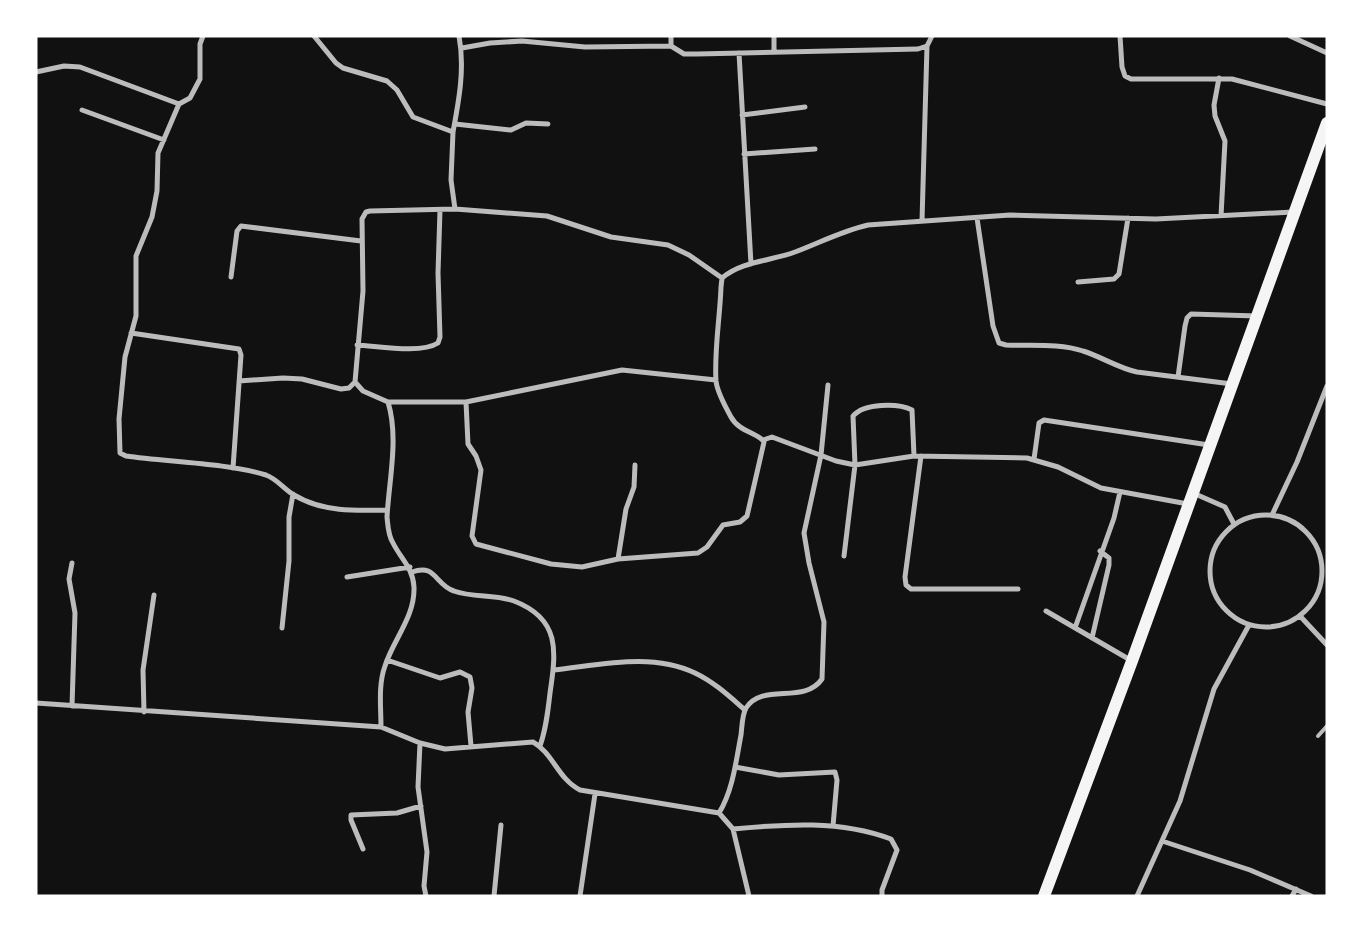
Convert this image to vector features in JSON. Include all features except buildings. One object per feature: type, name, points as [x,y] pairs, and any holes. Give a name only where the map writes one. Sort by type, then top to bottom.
[{"type":"main road","points":[[1044,896],[1132,661],[1327,123]]},
{"type":"street","points":[[203,36],[200,44],[200,80],[190,98],[180,104],[157,158],[158,191],[152,217],[136,256],[136,316],[127,346],[118,438],[120,453],[126,456],[233,468],[267,476],[293,494],[326,508],[362,511],[387,510]]},
{"type":"street","points":[[314,36],[336,63],[343,68],[388,81],[393,85],[412,117],[453,132]]},
{"type":"street","points":[[455,209],[451,180],[453,132],[461,89],[462,48],[459,36]]},
{"type":"street","points":[[671,46],[672,36]]},
{"type":"street","points":[[774,36],[774,52]]},
{"type":"street","points":[[922,221],[927,46],[932,36]]},
{"type":"street","points":[[1120,36],[1122,68],[1125,76],[1131,79],[1232,78],[1327,104]]},
{"type":"street","points":[[1290,36],[1327,53]]},
{"type":"street","points":[[462,48],[490,43],[522,41],[585,47],[671,46],[684,54],[927,46]]},
{"type":"street","points":[[739,53],[751,264]]},
{"type":"street","points":[[36,72],[64,66],[80,67],[180,104]]},
{"type":"street","points":[[1219,78],[1214,105],[1215,116],[1224,141],[1221,216]]},
{"type":"street","points":[[742,115],[805,107]]},
{"type":"street","points":[[82,110],[164,140]]},
{"type":"street","points":[[455,124],[507,130],[526,123],[548,124]]},
{"type":"street","points":[[744,154],[815,149]]},
{"type":"street","points":[[239,382],[283,378],[302,379],[341,389],[349,388],[355,382],[363,291],[362,219],[366,212],[455,209],[547,216],[611,237],[668,245],[689,255],[722,278]]},
{"type":"street","points":[[357,345],[417,348],[432,347],[438,343],[440,337],[438,273],[440,210]]},
{"type":"street","points":[[1234,524],[1225,507],[1191,498],[1120,492],[1100,488],[1058,467],[1034,459],[914,456],[855,465],[772,437],[763,440],[736,424],[731,418],[716,380],[722,278],[729,272],[751,264],[794,253],[850,229],[868,225],[1010,215],[1128,218],[1294,212]]},
{"type":"street","points":[[977,218],[993,326],[999,343],[1006,345],[1071,348],[1097,356],[1122,369],[1232,384]]},
{"type":"street","points":[[1078,282],[1114,279],[1119,274],[1128,218]]},
{"type":"street","points":[[231,277],[237,231],[241,226],[361,241]]},
{"type":"street","points":[[1178,377],[1185,326],[1187,318],[1191,314],[1258,316]]},
{"type":"street","points":[[131,333],[239,349],[239,382],[233,468]]},
{"type":"street","points":[[355,382],[363,391],[388,402],[466,402],[622,370],[716,380]]},
{"type":"street","points":[[719,813],[728,794],[735,767],[745,710],[758,698],[802,692],[817,685],[822,679],[824,622],[809,563],[804,532],[821,455],[828,384]]},
{"type":"street","points":[[1272,515],[1297,462],[1327,386]]},
{"type":"street","points":[[382,727],[382,681],[387,660],[401,634],[411,606],[414,589],[411,570],[390,537],[387,510],[393,432],[388,402]]},
{"type":"street","points":[[466,402],[468,444],[476,456],[481,470],[472,536],[476,544],[564,566],[582,567],[618,559],[698,553],[707,547],[723,525],[744,520],[750,509],[763,440]]},
{"type":"street","points":[[844,556],[855,465],[853,416],[863,408],[896,406],[912,410],[914,456]]},
{"type":"street","points":[[1034,459],[1039,423],[1044,420],[1210,445]]},
{"type":"street","points":[[921,456],[905,577],[906,585],[911,589],[1018,589]]},
{"type":"street","points":[[618,559],[626,509],[634,487],[634,465]]},
{"type":"street","points":[[1075,628],[1100,552],[1114,518],[1120,492]]},
{"type":"street","points":[[282,628],[290,561],[289,517],[293,494]]},
{"type":"street","points":[[1272,515],[1288,520],[1303,528],[1314,541],[1324,557],[1322,574],[1319,590],[1311,604],[1300,616],[1266,628],[1248,625],[1232,617],[1220,604],[1212,588],[1209,570],[1212,552],[1221,536],[1234,524],[1252,516],[1272,515]]},
{"type":"street","points":[[1092,638],[1109,565],[1109,558],[1100,552]]},
{"type":"street","points":[[72,563],[69,578],[75,613],[72,706]]},
{"type":"street","points":[[347,577],[425,569],[452,591],[506,599],[523,605],[537,614],[546,623],[553,637],[554,670],[545,728],[540,746]]},
{"type":"street","points":[[144,712],[143,670],[154,595]]},
{"type":"street","points":[[1046,611],[1132,661]]},
{"type":"street","points":[[1300,616],[1327,645]]},
{"type":"street","points":[[1137,896],[1180,802],[1214,689],[1248,625]]},
{"type":"street","points":[[387,660],[440,678],[460,672],[470,677],[472,688],[468,712],[471,746]]},
{"type":"street","points":[[554,670],[648,661],[672,664],[708,680],[745,710]]},
{"type":"street","points":[[36,703],[144,712],[382,727],[420,743],[445,750],[523,742],[540,746],[568,783],[580,790],[719,813],[733,829],[750,896]]},
{"type":"street","points":[[420,743],[418,787],[427,852],[424,886],[426,896]]},
{"type":"street","points":[[735,767],[779,775],[834,772],[837,780],[833,826]]},
{"type":"street","points":[[580,896],[595,794]]},
{"type":"street","points":[[363,849],[351,820],[351,814],[397,813],[421,806]]},
{"type":"street","points":[[733,829],[794,824],[833,826],[891,839],[897,850],[882,890],[882,896]]},
{"type":"street","points":[[494,896],[501,825]]},
{"type":"street","points":[[1162,841],[1250,870],[1311,896]]},
{"type":"street","points":[[1292,896],[1296,889]]},
{"type":"lane","points":[[1318,736],[1327,726]]}]
